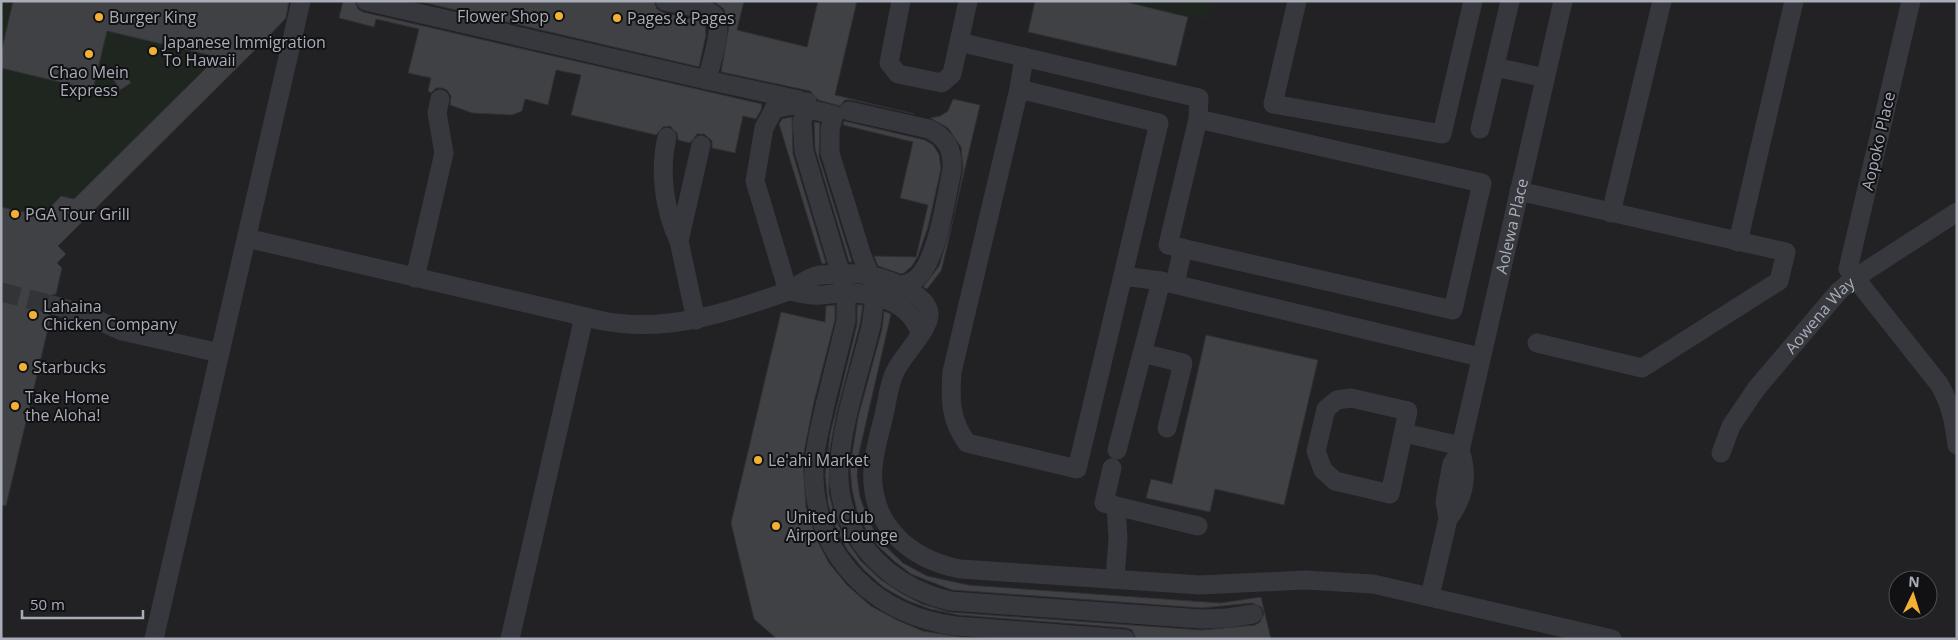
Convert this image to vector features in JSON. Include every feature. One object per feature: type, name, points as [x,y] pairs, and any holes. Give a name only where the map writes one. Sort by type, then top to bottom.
[{"type":"street","points":[[154,639],[301,1]]},
{"type":"street","points":[[366,1],[929,130],[941,135],[950,148],[953,157],[952,170],[929,263],[914,280],[876,290]]},
{"type":"street","points":[[665,1],[706,11],[714,15],[718,21],[718,34],[707,80]]},
{"type":"street","points":[[901,1],[889,56],[892,70],[898,74],[942,83],[952,74],[968,1]]},
{"type":"street","points":[[1297,1],[1273,104],[1442,134],[1473,1]]},
{"type":"street","points":[[1480,129],[1510,1]]},
{"type":"street","name":"Aolewa Place","points":[[1460,448],[1563,1]]},
{"type":"street","points":[[1612,213],[1662,1]]},
{"type":"street","points":[[1738,242],[1794,1]]},
{"type":"street","name":"Aopoko Place","points":[[1855,278],[1848,269],[1911,1]]},
{"type":"street","points":[[959,42],[1198,98],[1198,119],[1168,245],[1453,310],[1482,183],[1198,119]]},
{"type":"street","points":[[1019,89],[1159,123],[1078,469],[967,443],[957,428],[951,409],[952,372],[1019,89],[1024,56]]},
{"type":"street","points":[[1495,67],[1545,78]]},
{"type":"street","points":[[414,278],[444,153],[437,112],[440,99]]},
{"type":"street","points":[[807,102],[802,122],[804,151],[846,297],[846,321],[816,445],[814,475],[816,502],[826,531],[839,557],[857,581],[891,607],[929,622],[956,626],[1125,639]]},
{"type":"street","points":[[788,291],[754,181],[767,120],[774,109],[784,106],[834,114],[829,148],[866,268],[876,290],[871,326],[846,429],[840,482],[843,505],[854,533],[875,562],[916,590],[950,601],[1202,619],[1253,614]]},
{"type":"street","points":[[667,137],[664,174],[671,224],[679,241],[696,320]]},
{"type":"street","points":[[679,241],[701,145]]},
{"type":"street","points":[[1519,191],[1786,252],[1779,281],[1642,368],[1537,343]]},
{"type":"street","name":"Aowena Way","points":[[1721,453],[1731,426],[1756,389],[1830,301],[1855,278],[1957,212]]},
{"type":"street","points":[[247,238],[615,324],[640,326],[696,320],[788,291],[813,276],[863,274],[885,280],[920,296],[925,302],[929,313],[927,323],[895,372],[873,461],[873,477],[877,503],[896,537],[909,549],[939,565],[1214,585],[1284,580],[1343,581],[1381,585],[1612,639]]},
{"type":"street","points":[[1183,248],[1168,282],[1142,353],[1104,503],[1198,526]]},
{"type":"street","points":[[1123,276],[1168,282],[1480,357]]},
{"type":"street","points":[[1855,278],[1939,384],[1949,400],[1954,416],[1957,445]]},
{"type":"street","points":[[53,305],[84,314],[122,331],[220,353]]},
{"type":"street","points":[[510,639],[584,317]]},
{"type":"street","points":[[1142,353],[1183,363],[1168,428]]},
{"type":"street","points":[[1351,398],[1408,412],[1404,433],[1390,494],[1335,481],[1323,470],[1316,451],[1326,409],[1337,400],[1351,398]]},
{"type":"street","points":[[1404,433],[1460,448],[1465,465],[1459,506],[1448,519],[1430,596]]},
{"type":"street","points":[[1115,579],[1118,538],[1116,506]]},
{"type":"shaded area","points":[[1,1],[1957,1],[1957,639],[1,639]]},
{"type":"shaded area","points":[[1,1],[13,1],[1,53]]},
{"type":"shaded area","points":[[1125,1],[1212,1],[1207,21]]},
{"type":"shaded area","points":[[112,7],[242,32],[74,199],[61,196],[42,216],[1,207],[1,68],[93,90]]},
{"type":"building","points":[[13,1],[289,1],[286,18],[58,246],[66,254],[57,263],[62,268],[56,294],[46,297],[42,302],[45,312],[51,316],[6,506],[1,505],[1,207],[42,216],[61,196],[74,199],[217,57],[107,31],[93,90],[1,68],[1,53]]},
{"type":"building","points":[[343,1],[355,1],[358,9],[363,12],[762,104],[761,110],[756,119],[743,116],[735,153],[712,148],[712,141],[704,134],[697,134],[690,143],[678,140],[677,133],[670,126],[663,127],[656,135],[571,115],[581,75],[556,70],[548,105],[525,99],[522,111],[512,115],[472,113],[450,105],[451,96],[447,90],[436,88],[431,93],[428,91],[431,78],[408,73],[419,29],[376,19],[374,27],[339,18]]},
{"type":"building","points":[[417,1],[654,1],[657,9],[662,12],[705,22],[706,35],[699,67]]},
{"type":"building","points":[[713,1],[744,1],[737,30],[807,47],[818,1],[857,1],[835,95],[914,114],[851,100],[845,100],[840,106],[818,100],[810,91],[721,72],[729,26],[724,9]]},
{"type":"building","points":[[1035,1],[1122,1],[1188,17],[1176,66],[1028,32]]},
{"type":"building","points":[[124,72],[131,83],[120,90],[113,79]]},
{"type":"building","points":[[953,99],[980,105],[954,215],[963,170],[961,147],[948,128],[930,118],[940,116],[948,111]]},
{"type":"building","points":[[792,117],[793,154],[826,263],[822,264],[779,124],[782,119]]},
{"type":"building","points":[[844,121],[925,140],[933,145],[939,154],[941,169],[928,227],[918,256],[912,266],[904,273],[901,274],[878,266],[874,256],[916,257],[928,205],[900,198],[913,142],[843,125]]},
{"type":"building","points":[[814,122],[820,123],[819,156],[852,262],[849,262],[815,149]]},
{"type":"building","points":[[954,216],[941,271],[927,289],[923,287],[939,266]]},
{"type":"building","points":[[835,305],[835,320],[814,402],[803,457],[806,507],[816,538],[829,563],[847,585],[871,606],[923,631],[975,639],[777,639],[754,619],[731,523],[781,312],[825,322],[826,306]]},
{"type":"building","points":[[857,305],[863,305],[830,448],[829,492],[835,518],[846,540],[861,561],[880,579],[922,604],[949,612],[1202,630],[1255,625],[1260,622],[1264,613],[1261,607],[1252,603],[1202,608],[952,590],[911,574],[894,561],[878,546],[866,530],[857,511],[852,490],[850,467],[858,417],[882,329],[884,311],[891,314],[859,453],[857,476],[860,497],[869,522],[883,544],[903,563],[927,576],[968,585],[1220,603],[1261,597],[1271,639],[1136,639],[1132,630],[1126,628],[958,615],[930,609],[906,600],[883,587],[864,570],[848,551],[836,529],[828,504],[825,475],[830,434],[857,324]]},
{"type":"building","points":[[1206,335],[1318,360],[1284,505],[1215,489],[1210,512],[1146,498],[1151,479],[1172,484]]},
{"type":"tunnel","points":[[1,292],[53,305]]},
{"type":"place","name":"Flower Shop","points":[[559,16]]},
{"type":"place","name":"Burger King","points":[[99,17]]},
{"type":"place","name":"Pages & Pages","points":[[617,18]]},
{"type":"place","name":"Japanese Immigration To Hawaii","points":[[153,51]]},
{"type":"place","name":"Chao Mein Express","points":[[89,54]]},
{"type":"place","name":"PGA Tour Grill","points":[[15,214]]},
{"type":"place","name":"Lahaina Chicken Company","points":[[33,315]]},
{"type":"place","name":"Starbucks","points":[[23,367]]},
{"type":"place","name":"Take Home the Aloha!","points":[[15,406]]},
{"type":"place","name":"Le'ahi Market","points":[[758,460]]},
{"type":"place","name":"United Club Airport Lounge","points":[[776,526]]}]
